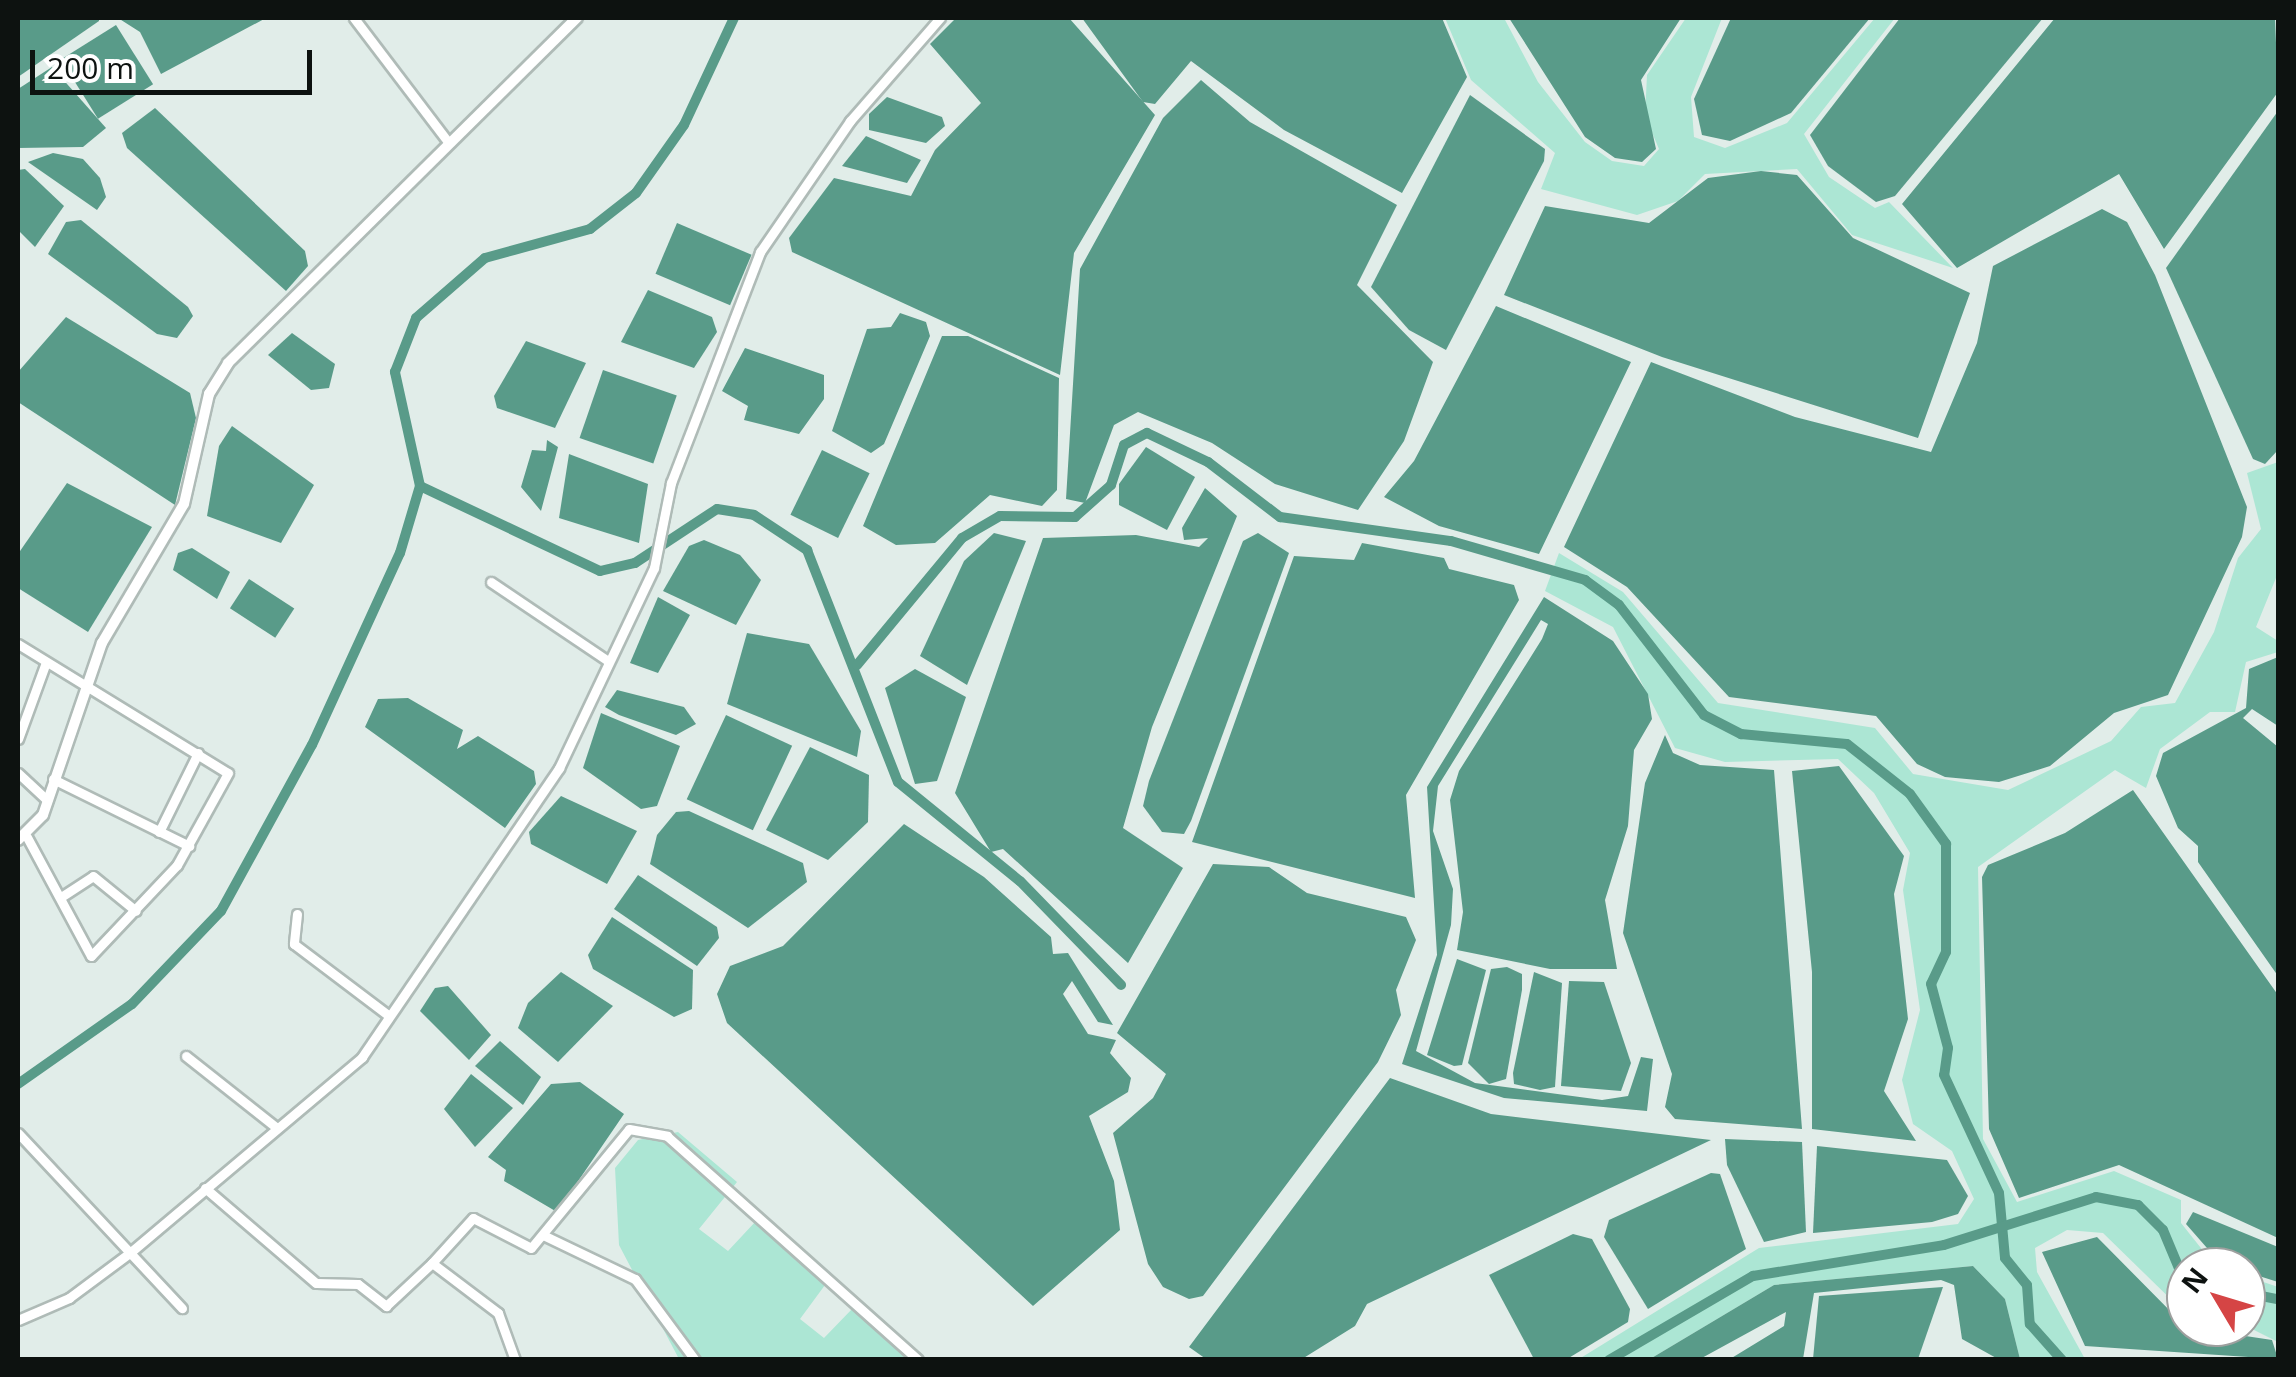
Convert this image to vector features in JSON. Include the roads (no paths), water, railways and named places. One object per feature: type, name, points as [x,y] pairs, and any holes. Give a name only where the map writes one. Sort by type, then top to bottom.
[{"type":"street","points":[[354,18],[448,142]]},
{"type":"street","points":[[18,644],[46,662],[84,685],[198,754],[228,778],[189,846],[136,911],[87,956],[61,897],[22,838],[47,800],[84,685],[184,504],[209,394],[228,363],[578,18]]},
{"type":"street","points":[[18,1320],[68,1298],[132,1251],[362,1056],[559,768],[654,568],[671,483],[760,252],[850,121],[940,18]]},
{"type":"street","points":[[491,582],[608,661]]},
{"type":"street","points":[[18,739],[46,662]]},
{"type":"street","points":[[160,832],[198,754]]},
{"type":"street","points":[[18,774],[47,800]]},
{"type":"street","points":[[53,780],[189,846]]},
{"type":"street","points":[[61,897],[93,876],[136,911]]},
{"type":"street","points":[[297,914],[294,944],[388,1015]]},
{"type":"street","points":[[186,1056],[277,1128]]},
{"type":"street","points":[[205,1188],[316,1283],[358,1284],[386,1306],[473,1218],[525,1249],[543,1235],[629,1129],[667,1136],[918,1360]]},
{"type":"street","points":[[18,1133],[182,1308]]},
{"type":"street","points":[[543,1235],[635,1279],[694,1360]]},
{"type":"street","points":[[432,1263],[498,1312],[515,1360]]},
{"type":"waterway","points":[[18,1084],[132,1004],[221,911],[312,745],[400,553],[420,486],[395,372],[416,318],[485,258],[590,229],[636,193],[684,125],[734,18]]},
{"type":"waterway","points":[[857,665],[962,538],[1000,516],[1075,517],[1111,485],[1124,445],[1147,433],[1208,462],[1280,517],[1451,541],[1585,580],[1619,605],[1704,715],[1741,734],[1847,744],[1910,794],[1946,844],[1946,952],[1931,984],[1948,1048],[1944,1075],[1999,1193],[2005,1258],[2027,1285],[2030,1324],[2062,1360]]},
{"type":"waterway","points":[[420,486],[600,571],[635,563],[717,509],[754,515],[807,550],[898,782],[1020,881],[1121,985]]},
{"type":"waterway","points":[[1609,1360],[1753,1276],[1944,1245],[2096,1197],[2138,1205],[2163,1230],[2170,1247]]},
{"type":"waterway","points":[[2266,1297],[2278,1299]]}]
